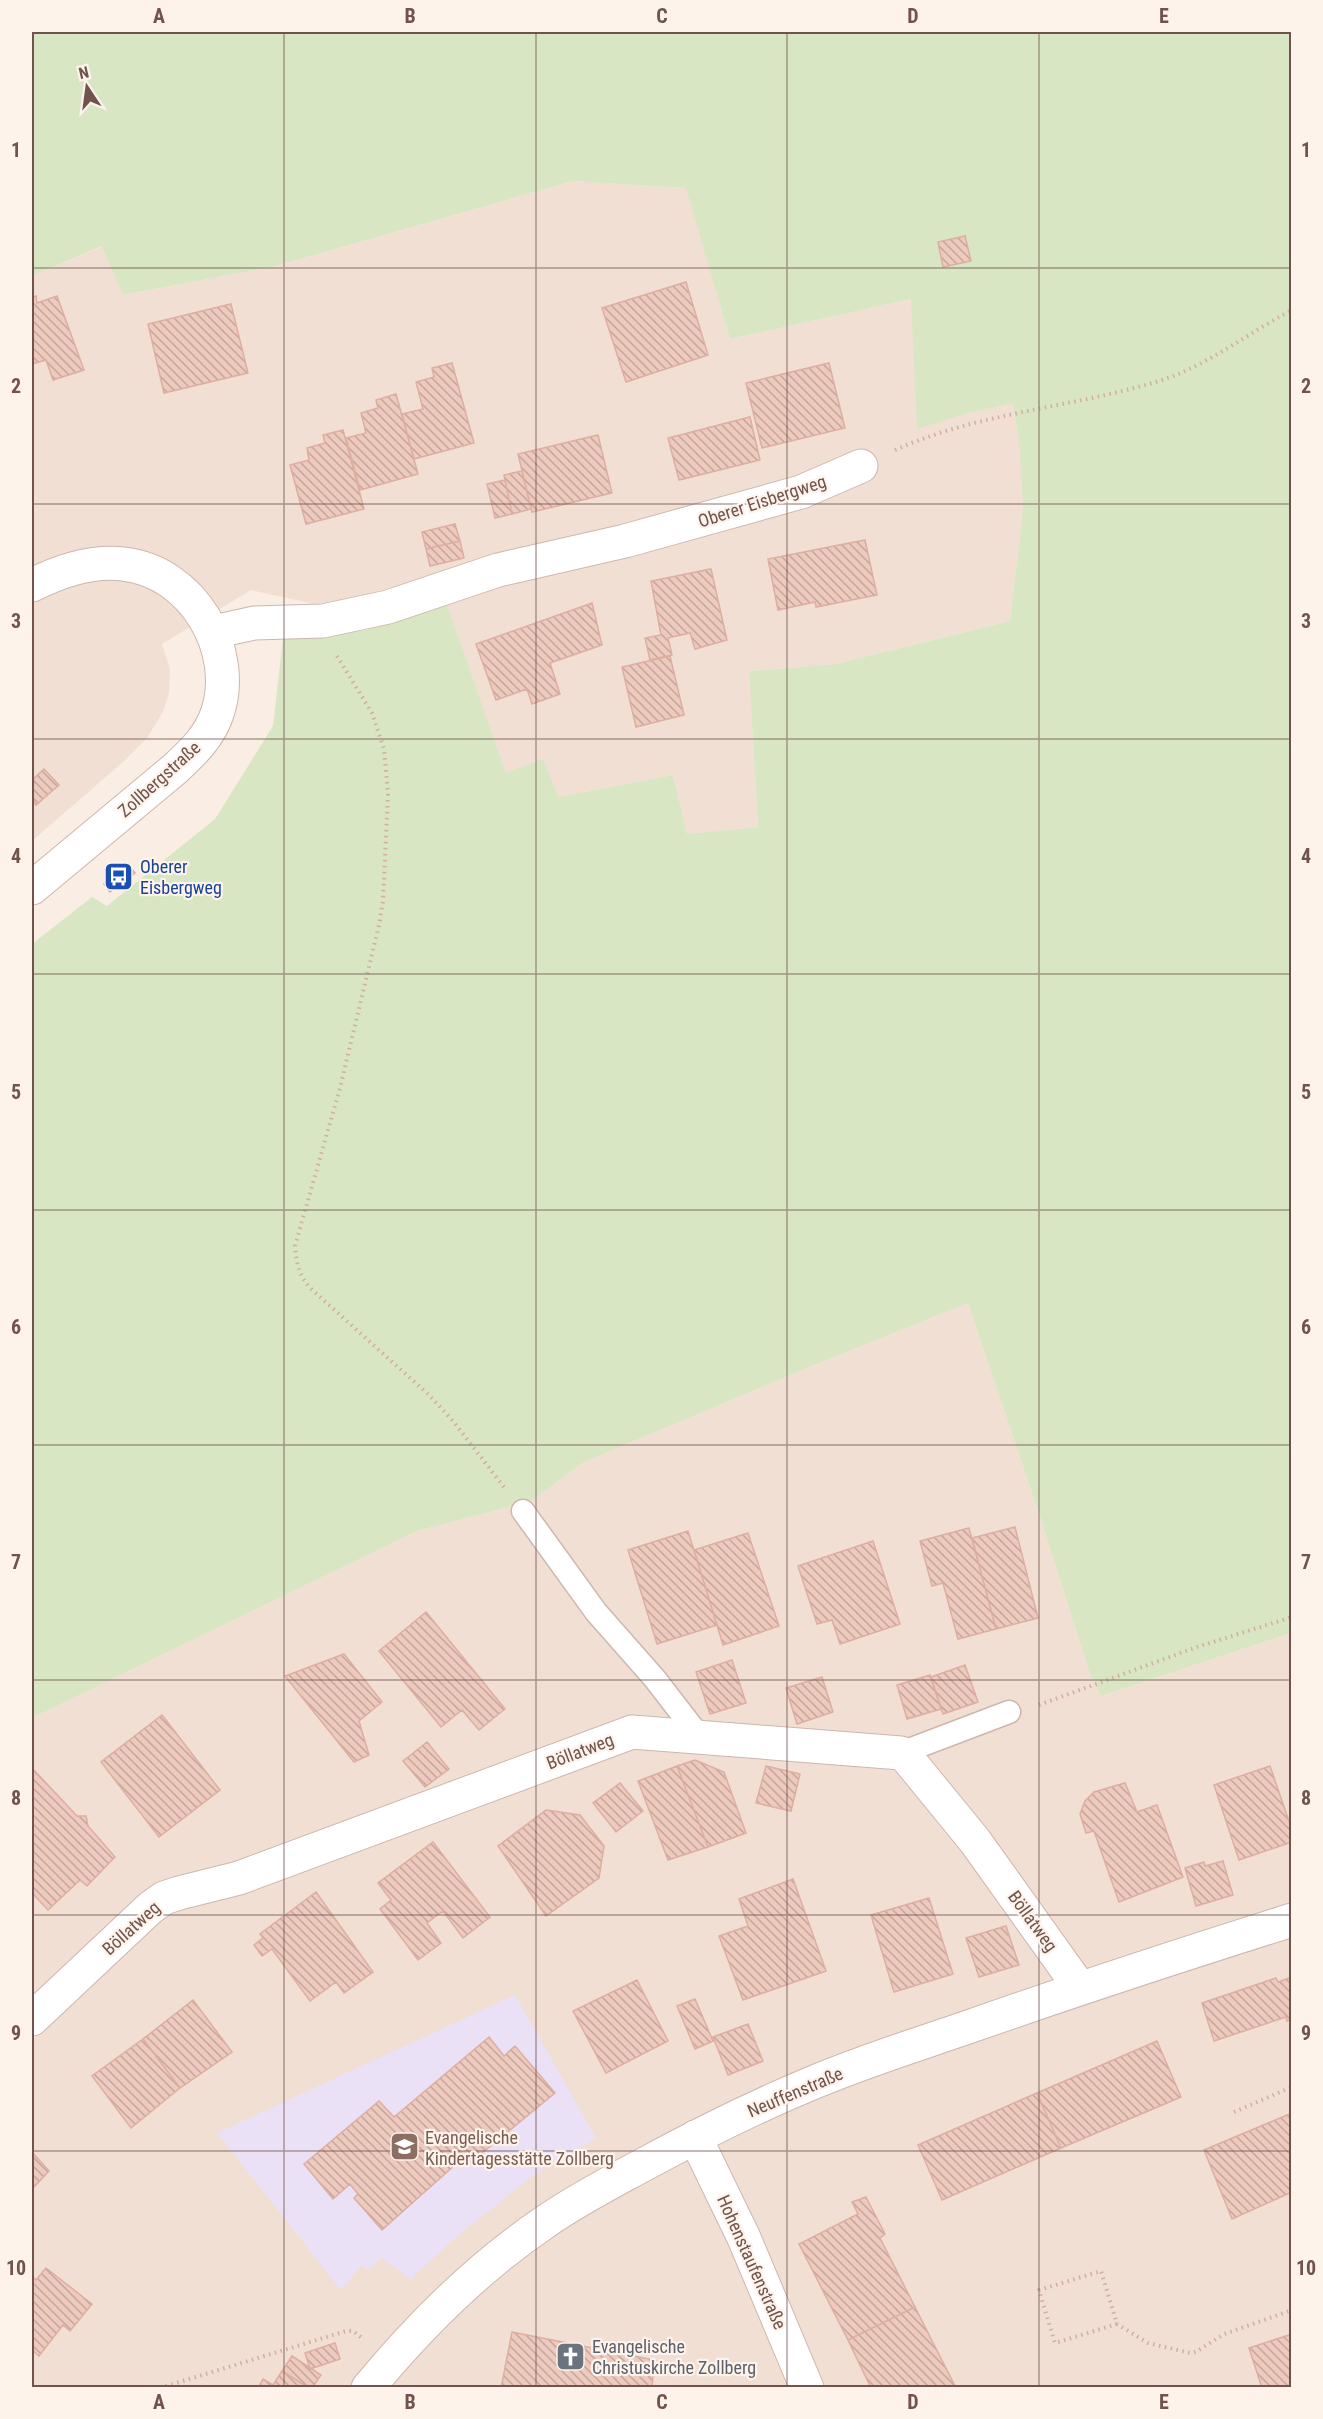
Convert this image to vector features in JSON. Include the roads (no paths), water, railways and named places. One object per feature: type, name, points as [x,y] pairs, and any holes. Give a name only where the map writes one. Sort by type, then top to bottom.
[{"type":"street","name":"Oberer Eisbergweg","points":[[213,632],[269,621],[323,621],[388,607],[498,570],[625,541],[801,492],[861,466]]},
{"type":"street","name":"Zollbergstraße","points":[[32,585],[53,574],[108,563],[139,567],[165,579],[191,599],[213,632],[220,662],[221,695],[210,730],[198,747],[32,888]]},
{"type":"street","name":"Böllatweg","points":[[32,2019],[150,1908],[164,1898],[239,1878],[632,1732],[900,1753],[908,1759],[975,1841],[1080,1988]]},
{"type":"street","name":"Neuffenstraße","points":[[369,2388],[392,2359],[448,2299],[545,2222],[610,2182],[695,2137],[818,2081],[1080,1988],[1292,1920]]},
{"type":"street","name":"Hohenstaufenstraße","points":[[695,2137],[744,2238],[807,2388]]},
{"type":"lane","points":[[523,1511],[596,1612],[655,1679],[699,1736]]},
{"type":"lane","points":[[900,1753],[1009,1712]]},
{"type":"place","name":"Oberer Eisbergweg","points":[[119,876]]},
{"type":"place","name":"Evangelische Kindertagesstätte Zollberg","points":[[404,2147]]},
{"type":"place","name":"Evangelische Christuskirche Zollberg","points":[[571,2356]]}]
